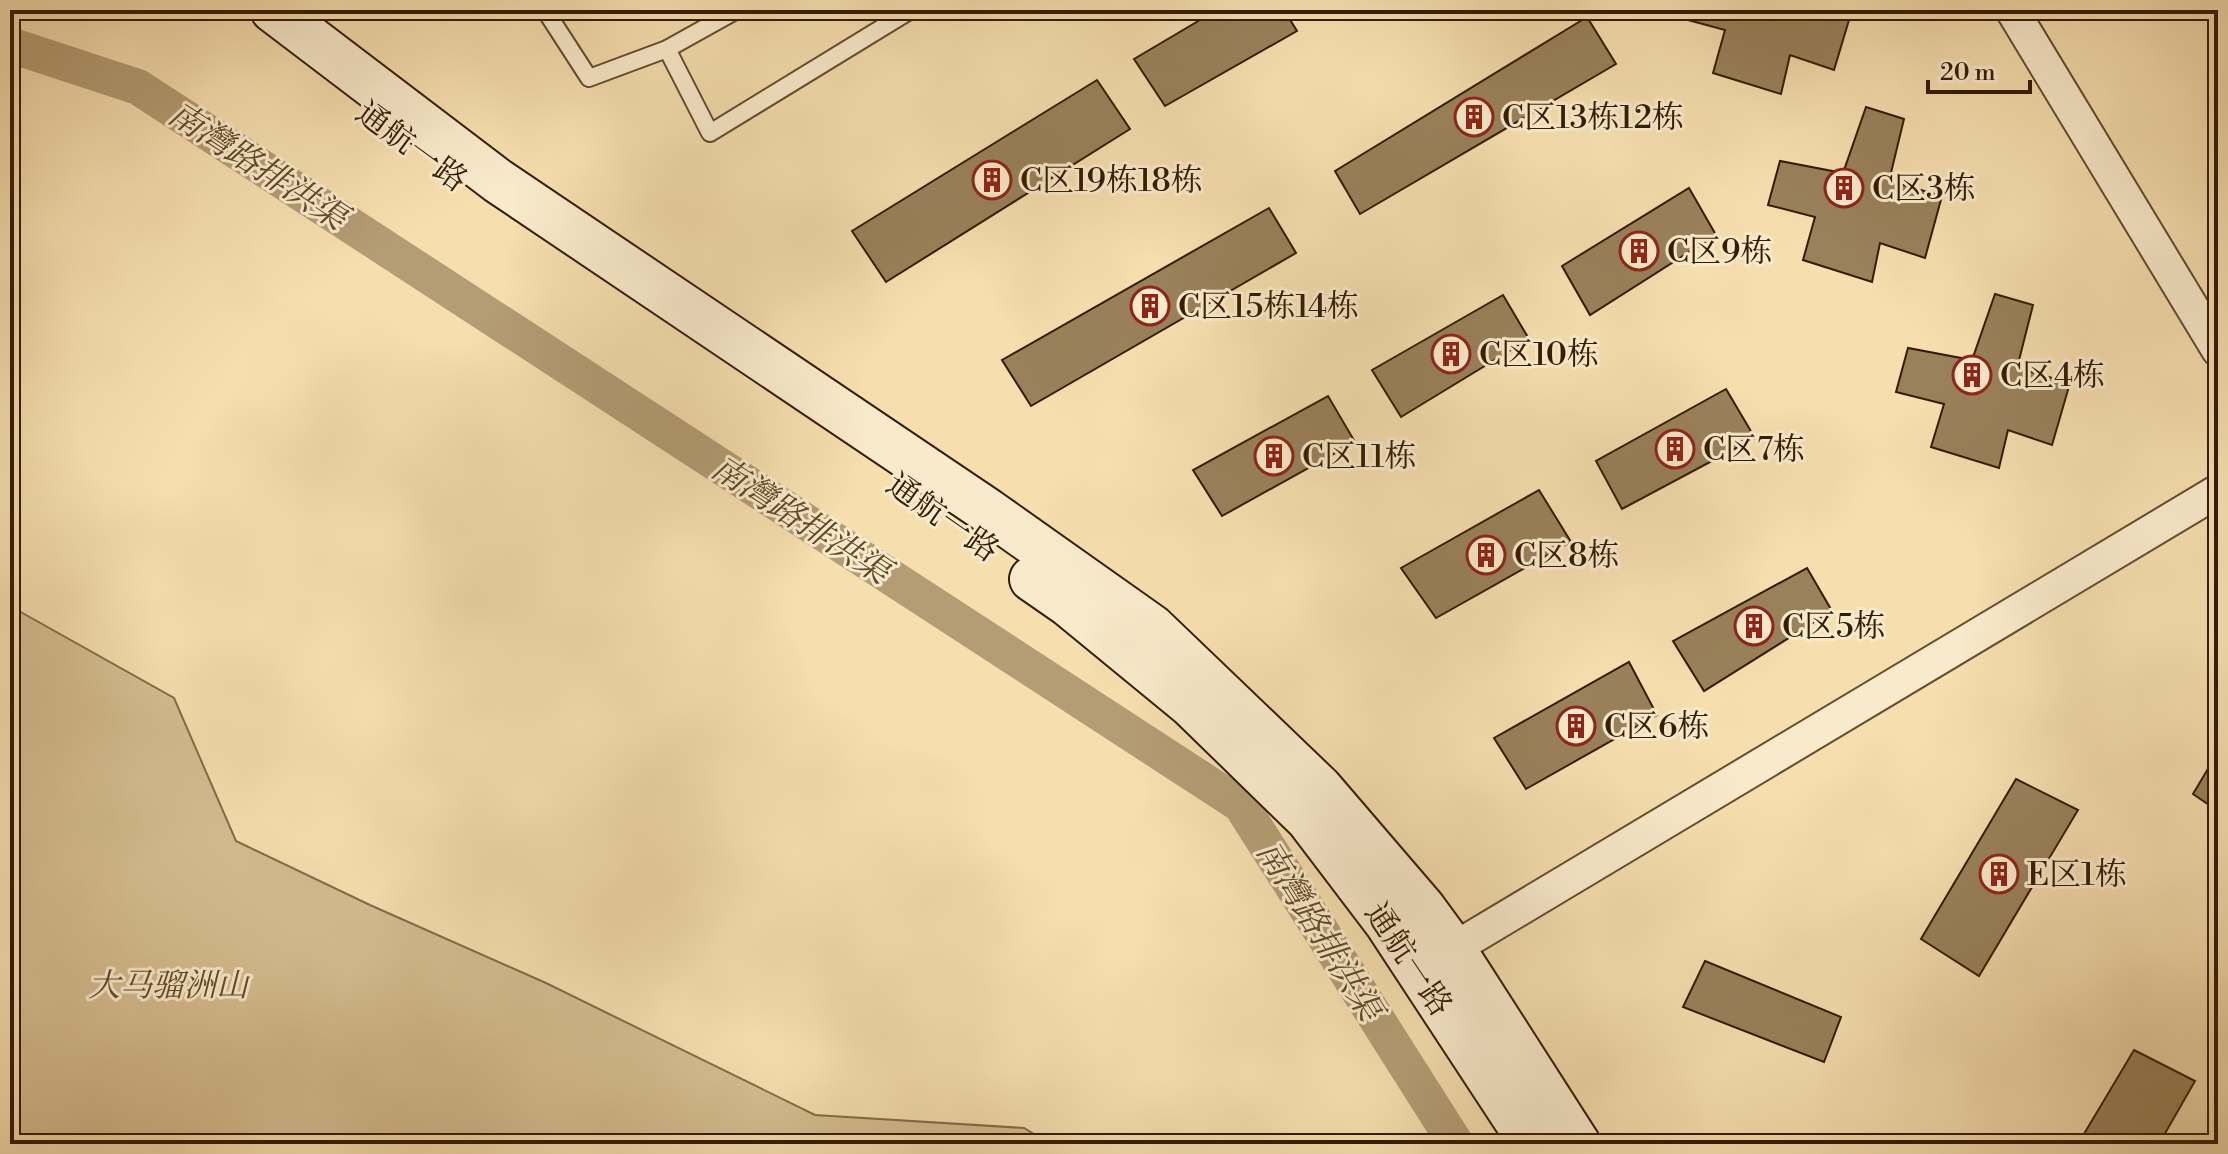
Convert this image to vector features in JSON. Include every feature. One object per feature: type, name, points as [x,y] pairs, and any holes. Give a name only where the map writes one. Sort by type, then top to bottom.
[{"type":"main road","name":"通航一路","points":[[237,10],[401,142],[1055,595],[1191,705],[1308,819],[1387,923],[1532,1144]]},
{"type":"main road","points":[[273,10],[498,181],[988,511],[1152,627],[1320,788],[1423,908],[1453,949],[1578,1144]]},
{"type":"street","points":[[2012,10],[2218,350]]},
{"type":"street","points":[[1453,949],[2218,491]]},
{"type":"lane","points":[[545,10],[589,78],[667,49],[737,10]]},
{"type":"lane","points":[[667,49],[710,133],[911,10]]},
{"type":"green space","name":"大马骝洲山","points":[[10,606],[174,698],[236,841],[546,983],[815,1115],[1024,1128],[1050,1144],[10,1144]]},
{"type":"building","points":[[1217,10],[1284,10],[1297,31],[1165,106],[1134,59]]},
{"type":"building","points":[[1679,10],[1852,10],[1834,70],[1790,55],[1781,94],[1713,73],[1725,30],[1677,17]]},
{"type":"building","name":"C区13栋12栋","points":[[1587,17],[1616,64],[1360,214],[1335,171]]},
{"type":"building","name":"C区19栋18栋","points":[[1097,80],[1130,129],[886,282],[852,231]]},
{"type":"building","name":"C区3栋","points":[[1866,107],[1904,119],[1889,181],[1942,196],[1925,258],[1880,243],[1872,282],[1803,260],[1815,217],[1768,205],[1780,161],[1843,173]]},
{"type":"building","name":"C区9栋","points":[[1689,188],[1716,235],[1590,315],[1562,266]]},
{"type":"building","name":"C区15栋14栋","points":[[1269,208],[1296,253],[1031,406],[1002,360]]},
{"type":"building","name":"C区4栋","points":[[1995,294],[2033,305],[2017,368],[2070,383],[2052,445],[2008,430],[1999,468],[1931,447],[1944,404],[1896,392],[1908,348],[1972,360]]},
{"type":"building","name":"C区10栋","points":[[1503,295],[1529,339],[1401,417],[1372,370]]},
{"type":"building","name":"C区7栋","points":[[1726,389],[1755,438],[1622,509],[1596,461]]},
{"type":"building","name":"C区11栋","points":[[1328,396],[1355,442],[1222,516],[1193,470]]},
{"type":"building","name":"C区8栋","points":[[1539,490],[1571,542],[1436,618],[1401,568]]},
{"type":"building","name":"C区5栋","points":[[1807,568],[1832,611],[1704,691],[1673,641]]},
{"type":"building","name":"C区6栋","points":[[1629,662],[1657,715],[1526,789],[1494,738]]},
{"type":"building","points":[[2218,752],[2218,811],[2193,794]]},
{"type":"building","name":"E区1栋","points":[[2016,779],[2078,810],[1979,976],[1921,939]]},
{"type":"building","points":[[1705,961],[1841,1017],[1824,1062],[1683,1007]]},
{"type":"building","points":[[2134,1050],[2195,1081],[2159,1144],[2078,1144]]},
{"type":"waterway","name":"南灣路排洪渠","points":[[10,45],[138,87],[1241,805],[1456,1144]]},
{"type":"place","name":"C区13栋12栋","points":[[1474,117]]},
{"type":"place","name":"C区19栋18栋","points":[[992,180]]},
{"type":"place","name":"C区3栋","points":[[1844,188]]},
{"type":"place","name":"C区9栋","points":[[1639,251]]},
{"type":"place","name":"C区15栋14栋","points":[[1150,306]]},
{"type":"place","name":"C区10栋","points":[[1451,354]]},
{"type":"place","name":"C区4栋","points":[[1972,375]]},
{"type":"place","name":"C区7栋","points":[[1675,449]]},
{"type":"place","name":"C区11栋","points":[[1274,456]]},
{"type":"place","name":"C区8栋","points":[[1486,555]]},
{"type":"place","name":"C区5栋","points":[[1754,626]]},
{"type":"place","name":"C区6栋","points":[[1576,726]]},
{"type":"place","name":"E区1栋","points":[[1999,874]]}]
